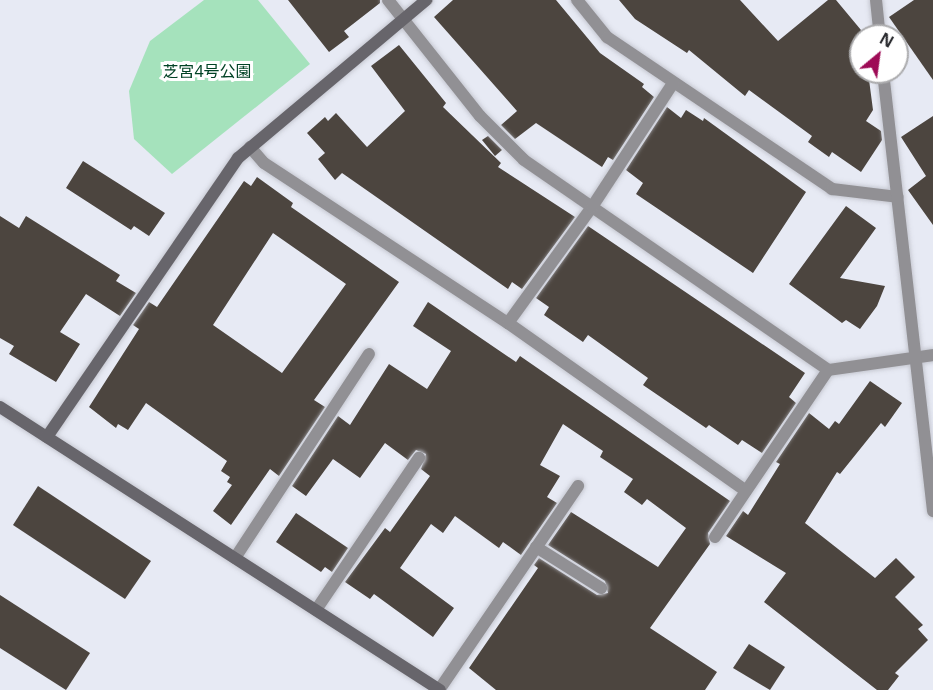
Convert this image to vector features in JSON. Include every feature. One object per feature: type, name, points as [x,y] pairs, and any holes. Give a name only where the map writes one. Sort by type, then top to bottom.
[{"type":"street","points":[[388,0],[503,141],[524,160],[828,370],[933,355]]},
{"type":"street","points":[[46,437],[202,205],[250,147],[426,0]]},
{"type":"street","points":[[578,0],[608,37],[832,189],[898,197]]},
{"type":"street","points":[[876,0],[879,24]]},
{"type":"street","points":[[508,323],[592,207],[673,83]]},
{"type":"street","points":[[884,84],[933,511]]},
{"type":"street","points":[[250,147],[264,163],[508,323],[746,491]]},
{"type":"street","points":[[235,558],[369,354]]},
{"type":"street","points":[[716,537],[828,370]]},
{"type":"street","points":[[0,407],[439,690],[578,486]]},
{"type":"street","points":[[316,610],[419,458]]},
{"type":"street","points":[[536,547],[601,588]]},
{"type":"green space","name":"芝宮4号公園","points":[[204,0],[258,0],[310,64],[172,174],[134,139],[129,91],[150,41]]},
{"type":"building","points":[[288,0],[380,0],[380,3],[344,31],[349,37],[329,52]]},
{"type":"building","points":[[453,0],[556,0],[600,53],[644,84],[642,87],[654,97],[613,160],[608,157],[602,167],[536,123],[515,139],[501,125],[517,111],[434,17]]},
{"type":"building","points":[[619,0],[740,0],[778,41],[828,0],[836,0],[856,24],[849,24],[849,84],[870,84],[873,110],[866,121],[881,131],[882,140],[861,172],[832,152],[829,157],[808,142],[812,136],[749,90],[745,96],[689,50],[687,53],[635,19]]},
{"type":"building","points":[[914,0],[933,0],[933,80],[909,46],[909,24],[894,24],[889,17]]},
{"type":"building","points":[[399,45],[446,103],[443,107],[501,163],[498,167],[575,217],[522,289],[512,282],[508,289],[342,173],[335,180],[318,159],[325,153],[307,133],[325,117],[328,121],[336,113],[367,147],[405,111],[371,66]]},
{"type":"building","points":[[667,107],[681,118],[686,110],[703,121],[704,118],[806,192],[753,273],[636,194],[643,183],[626,170]]},
{"type":"building","points":[[933,116],[933,225],[908,190],[926,176],[901,137]]},
{"type":"building","points":[[488,136],[502,150],[495,156],[482,140]]},
{"type":"building","points":[[83,161],[165,213],[149,236],[134,226],[131,230],[66,188]]},
{"type":"building","points":[[257,177],[293,203],[291,207],[399,282],[314,400],[325,407],[279,476],[270,469],[231,525],[213,511],[232,485],[227,482],[230,477],[221,471],[227,461],[146,403],[128,430],[118,424],[116,428],[89,407],[139,329],[133,325],[149,302],[157,307],[244,181],[251,186]],"holes":[[[273,233],[346,284],[282,373],[213,325]]]},
{"type":"building","points":[[846,206],[876,228],[840,278],[885,286],[877,306],[860,329],[846,320],[842,323],[789,284]]},
{"type":"building","points":[[0,216],[19,228],[26,216],[120,275],[116,281],[136,293],[120,316],[86,294],[60,332],[80,344],[56,382],[9,354],[14,346],[0,338]]},
{"type":"building","points":[[588,226],[805,373],[789,397],[796,403],[762,453],[742,440],[738,445],[709,425],[706,428],[643,385],[648,378],[588,335],[583,342],[544,315],[549,307],[536,298]]},
{"type":"building","points":[[428,302],[516,362],[520,356],[730,501],[708,533],[710,544],[650,628],[717,672],[705,690],[496,690],[469,668],[538,568],[534,565],[539,558],[597,595],[608,593],[605,581],[548,545],[571,512],[658,567],[686,528],[647,499],[642,505],[624,492],[633,479],[600,457],[603,451],[563,424],[540,465],[560,476],[547,497],[557,503],[521,555],[503,542],[499,548],[455,516],[443,533],[431,524],[400,568],[454,608],[433,637],[374,594],[370,599],[345,582],[385,528],[390,532],[430,476],[421,469],[426,454],[416,450],[408,460],[385,443],[360,478],[333,459],[306,496],[292,486],[338,416],[350,425],[389,364],[427,389],[451,351],[413,326]]},
{"type":"building","points":[[870,381],[902,403],[885,427],[881,423],[840,474],[837,472],[805,523],[875,578],[896,558],[915,577],[895,597],[923,625],[918,629],[928,640],[895,673],[899,676],[888,690],[877,690],[764,602],[786,573],[726,536],[743,511],[748,515],[780,464],[776,462],[809,413],[829,429],[835,421],[839,424]]},
{"type":"building","points":[[38,486],[151,561],[125,599],[13,525]]},
{"type":"building","points":[[296,513],[348,548],[332,572],[325,567],[321,572],[276,542]]},
{"type":"building","points":[[0,595],[90,653],[66,690],[0,648]]},
{"type":"building","points":[[749,644],[785,667],[770,690],[733,668]]}]
